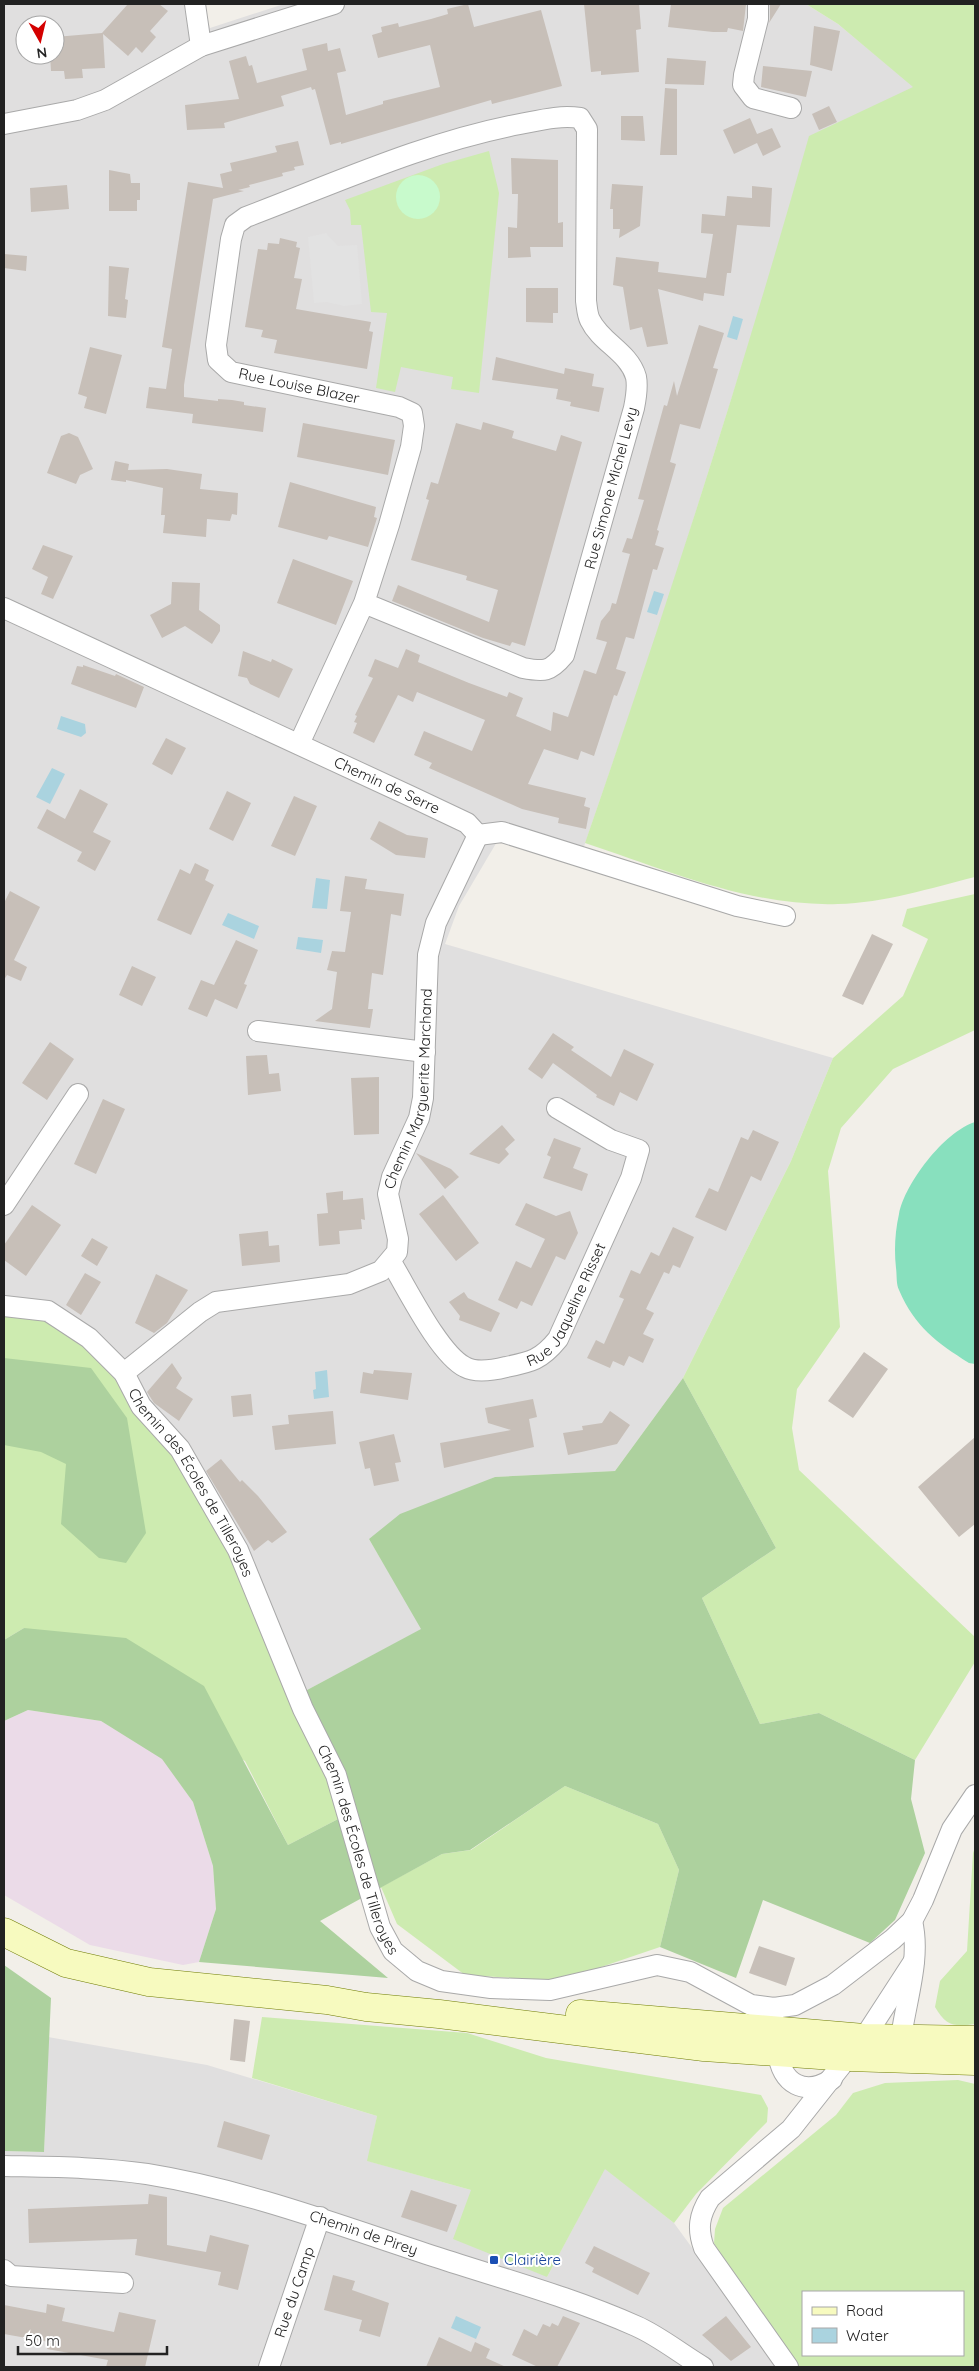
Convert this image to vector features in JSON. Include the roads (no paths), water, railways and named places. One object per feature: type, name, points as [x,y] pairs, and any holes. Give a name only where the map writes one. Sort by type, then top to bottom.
[{"type":"main road","points":[[4,1932],[66,1964],[149,1982],[327,2000],[366,2007],[488,2019],[648,2040],[778,2052],[975,2061]]},
{"type":"main road","points":[[327,2000],[364,1996],[852,2055],[901,2038],[975,2040]]},
{"type":"street","points":[[195,4],[201,46]]},
{"type":"street","points":[[4,124],[77,110],[105,100],[201,46],[334,4]]},
{"type":"street","points":[[758,4],[758,19],[743,85],[753,98],[791,108]]},
{"type":"street","name":"Rue Louise Blazer","points":[[299,744],[364,603],[389,525],[411,447],[414,426],[412,413],[399,407],[231,372],[218,360],[216,344],[230,239],[235,224],[246,217],[433,146],[499,128],[565,116],[580,118]]},
{"type":"street","name":"Rue Simone Michel Levy","points":[[364,603],[523,668],[542,672],[554,666],[564,655],[634,408],[636,392],[636,378],[630,363],[597,332],[589,319],[586,301],[587,129],[580,118]]},
{"type":"street","name":"Chemin de Serre","points":[[4,608],[467,823],[478,835]]},
{"type":"street","points":[[478,835],[502,832],[737,906],[785,916]]},
{"type":"street","name":"Chemin Marguerite Marchand","points":[[391,1262],[397,1252],[398,1239],[388,1194],[392,1177],[419,1118],[423,1098],[428,955],[436,923],[478,835]]},
{"type":"street","points":[[258,1031],[425,1052]]},
{"type":"street","points":[[4,1205],[78,1094]]},
{"type":"street","name":"Rue Jaqueline Risset","points":[[391,1262],[441,1344],[453,1359],[467,1368],[490,1370],[531,1362],[546,1354],[558,1339],[627,1187],[639,1150],[611,1140],[557,1108]]},
{"type":"street","points":[[124,1373],[200,1312],[216,1302],[349,1284],[381,1270],[391,1262]]},
{"type":"street","name":"Chemin des Écoles de Tilleroyes","points":[[4,1306],[48,1311],[89,1338],[124,1373],[141,1406],[180,1449],[238,1550],[303,1708],[336,1775],[380,1927],[393,1951],[417,1971],[449,1982],[491,1988],[550,1990],[657,1965],[690,1972],[751,2005],[774,2008],[795,2005],[833,1985],[893,1939],[912,1921],[923,1900],[952,1829],[975,1795]]},
{"type":"street","points":[[901,2038],[914,1960],[916,1937],[912,1921]]},
{"type":"street","points":[[788,2367],[704,2248],[699,2224],[702,2210],[710,2198],[791,2129],[852,2055],[914,1960]]},
{"type":"street","points":[[648,2040],[679,2036],[852,2055]]},
{"type":"street","name":"Chemin de Pirey","points":[[4,2166],[91,2168],[147,2174],[203,2186],[320,2217],[437,2258],[509,2279],[637,2326],[703,2367]]},
{"type":"street","name":"Rue du Camp","points":[[269,2367],[320,2217]]},
{"type":"street","points":[[4,2270],[12,2276],[123,2282]]},
{"type":"water","points":[[733,316],[743,319],[737,340],[727,337]]},
{"type":"water","points":[[654,591],[664,594],[657,615],[647,612]]},
{"type":"water","points":[[61,716],[85,724],[86,733],[81,737],[57,729]]},
{"type":"water","points":[[52,768],[65,774],[50,804],[36,797]]},
{"type":"water","points":[[316,878],[330,880],[327,909],[312,908]]},
{"type":"water","points":[[228,913],[259,926],[254,939],[222,925]]},
{"type":"water","points":[[298,937],[323,940],[321,953],[296,949]]},
{"type":"water","points":[[327,1370],[329,1397],[314,1399],[313,1390],[316,1389],[315,1372]]},
{"type":"water","points":[[456,2316],[481,2327],[476,2339],[451,2328]]},
{"type":"place","name":"Clairière","points":[[494,2260]]}]
